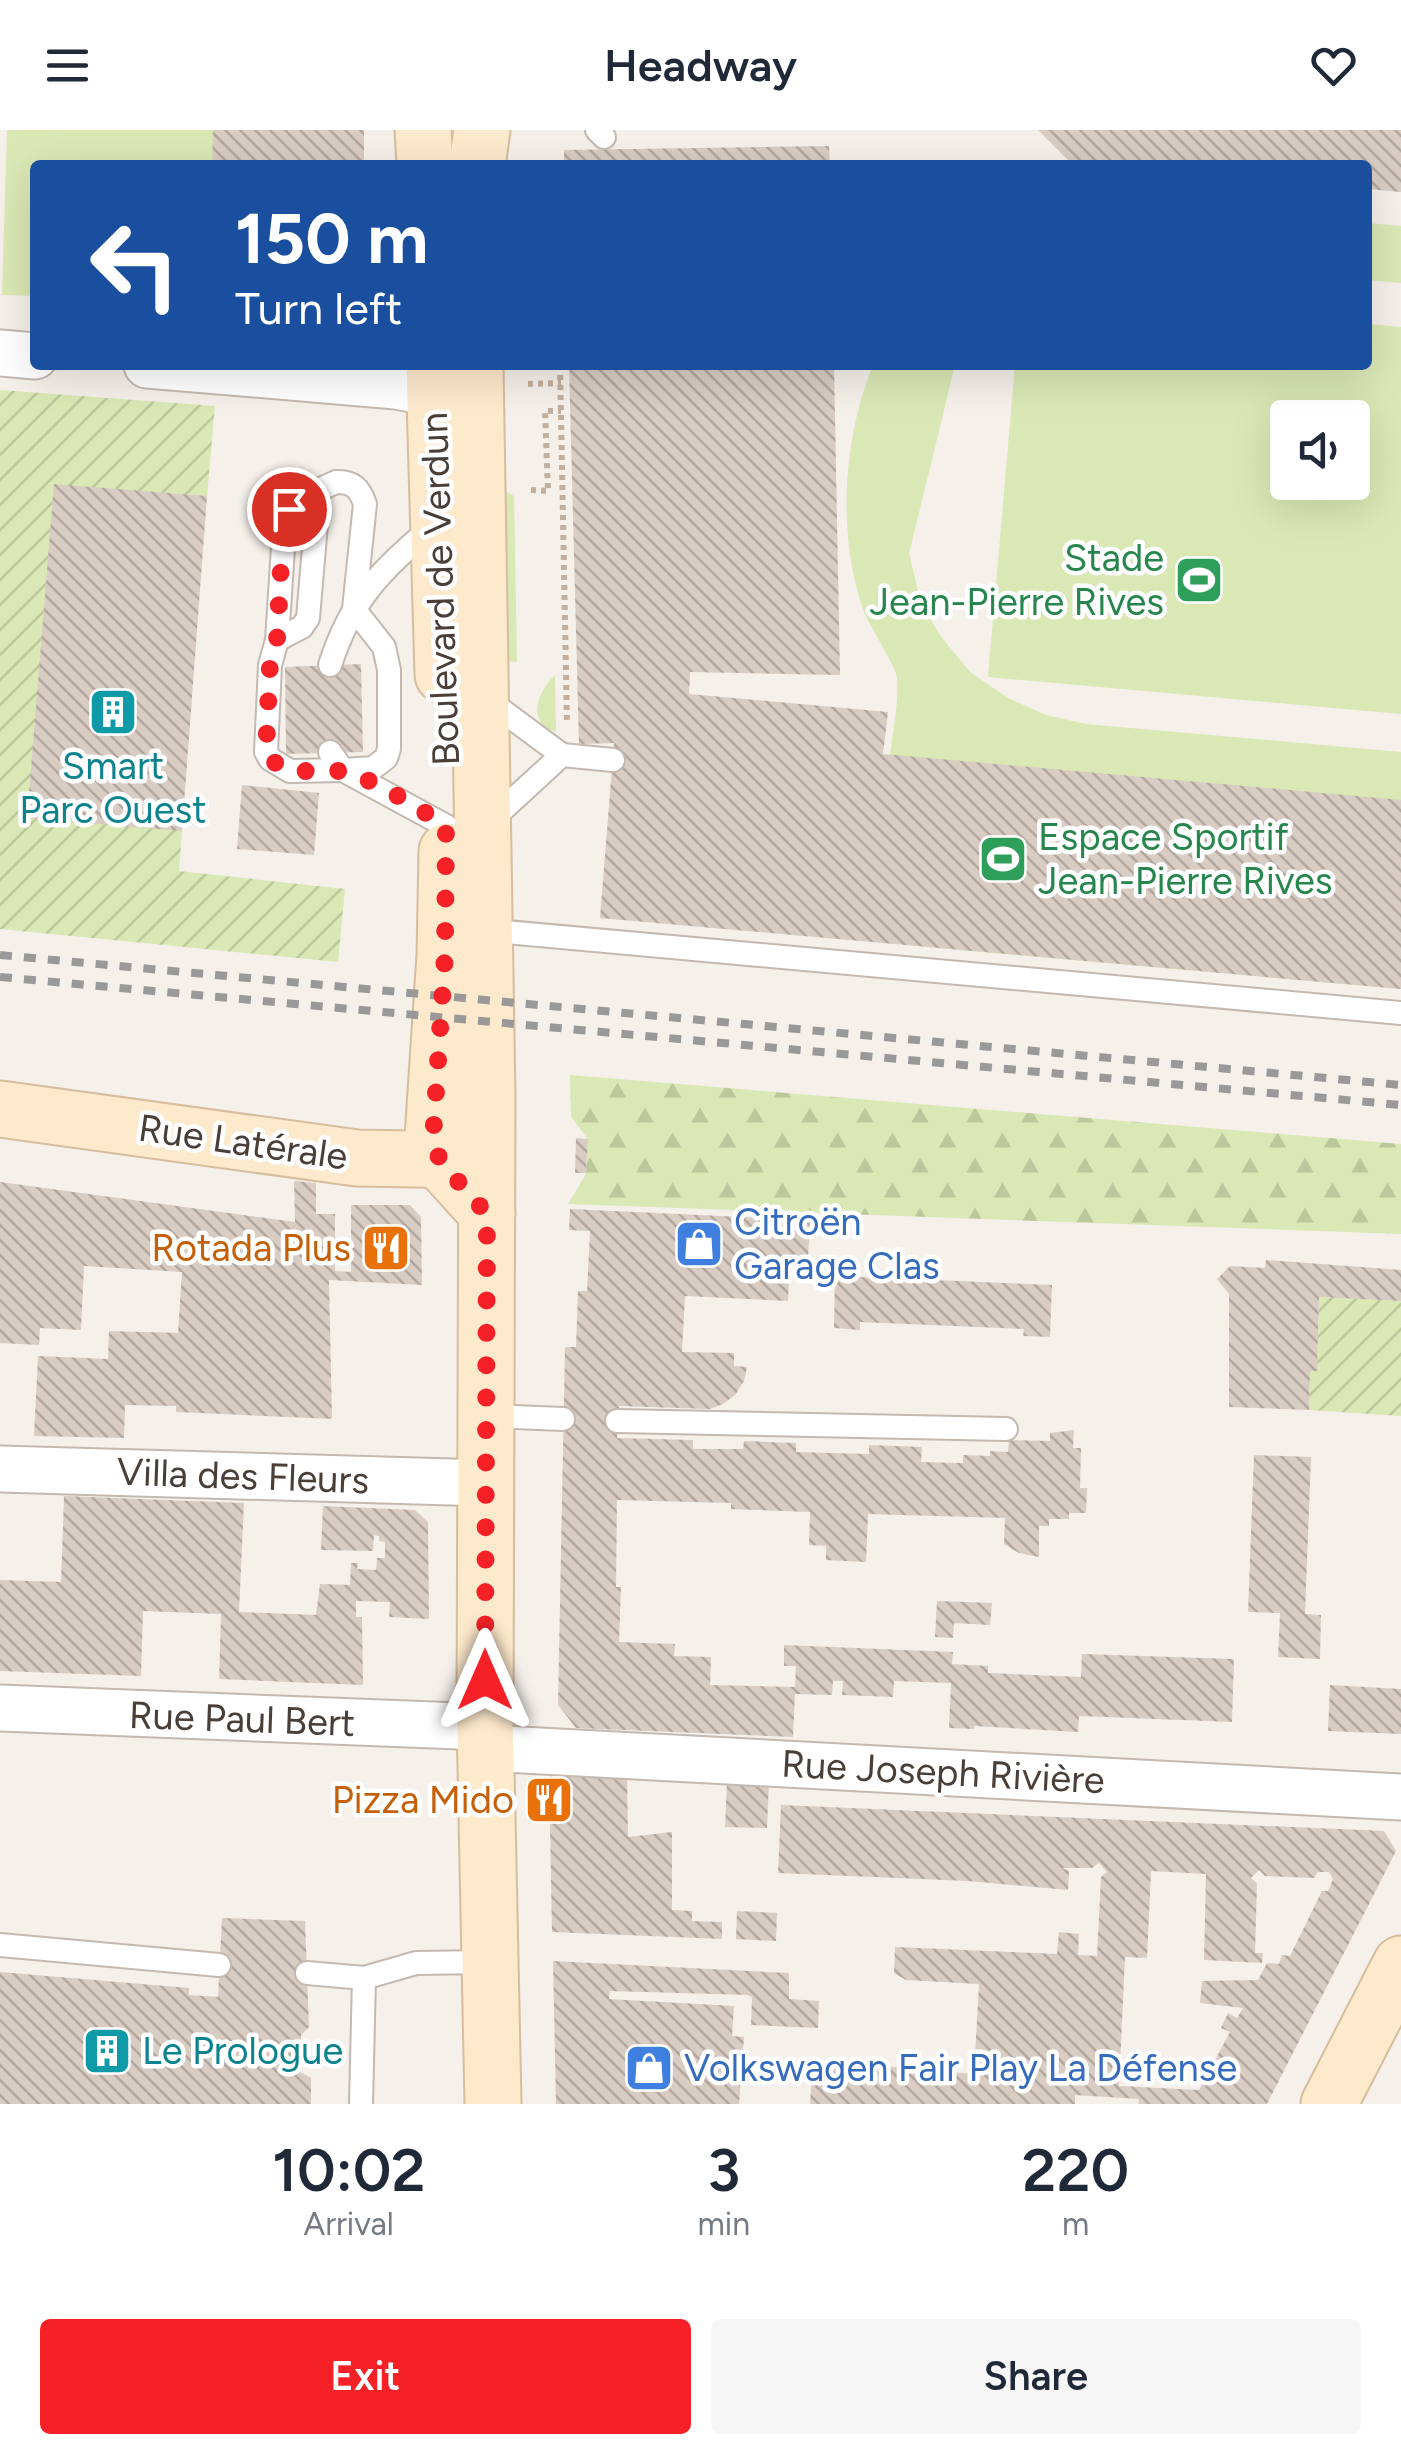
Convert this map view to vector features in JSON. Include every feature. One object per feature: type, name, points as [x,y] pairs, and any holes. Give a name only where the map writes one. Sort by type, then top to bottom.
[{"type":"main road","points":[[423,130],[426,160]]},
{"type":"main road","points":[[478,160],[482,130]]},
{"type":"main road","name":"Boulevard de Verdun","points":[[454,384],[440,520],[465,826],[484,930],[464,1160]]},
{"type":"main road","name":"Boulevard de Verdun","points":[[454,384],[482,696],[445,955],[433,1138],[464,1160]]},
{"type":"main road","name":"Rue Latérale","points":[[0,1109],[357,1158],[464,1160]]},
{"type":"main road","points":[[464,1160],[487,1214],[486,1738],[493,2104]]},
{"type":"main road","points":[[1329,2104],[1401,1964]]},
{"type":"street","points":[[0,353],[30,356]]},
{"type":"street","points":[[206,370],[396,386],[454,384]]},
{"type":"street","name":"Villa des Fleurs","points":[[0,1469],[486,1483]]},
{"type":"street","name":"Rue Paul Bert","points":[[0,1708],[486,1738]]},
{"type":"street","name":"Rue Joseph Rivière","points":[[486,1738],[1401,1797]]},
{"type":"lane","points":[[344,482],[361,492],[365,504],[354,609],[384,648],[389,670],[389,749],[386,758],[373,768],[337,761],[290,771],[270,759],[266,752],[270,664],[277,640],[285,517],[299,499],[319,490],[344,482]]},
{"type":"lane","points":[[277,640],[302,627],[308,618],[319,490]]},
{"type":"lane","points":[[330,665],[339,638],[365,590],[440,520]]},
{"type":"lane","points":[[482,696],[562,755],[613,760]]},
{"type":"lane","points":[[337,761],[465,826],[562,755]]},
{"type":"lane","points":[[484,930],[1401,1013]]},
{"type":"lane","points":[[486,1416],[563,1420]]},
{"type":"lane","points":[[618,1421],[1006,1429]]},
{"type":"lane","points":[[0,1945],[219,1965]]},
{"type":"lane","points":[[307,1973],[364,1978],[416,1963],[490,1962]]},
{"type":"lane","points":[[361,2104],[364,1978]]},
{"type":"path","points":[[560,370],[567,736],[562,755]]},
{"type":"path","points":[[528,384],[561,383]]},
{"type":"path","points":[[532,490],[548,491],[545,411],[562,411]]},
{"type":"green space","points":[[7,130],[320,130],[319,160],[30,160],[30,296],[2,295]]},
{"type":"green space","points":[[1372,223],[1401,226],[1401,283],[1372,280]]},
{"type":"green space","name":"Stade Jean-Pierre Rives","points":[[1372,324],[1401,327],[1401,714],[988,677],[1015,370],[1372,370]]},
{"type":"green space","points":[[871,370],[954,370],[909,554],[921,602],[939,634],[970,672],[1008,698],[1046,715],[1086,724],[1401,752],[1401,989],[937,948],[955,769],[889,763],[897,678],[863,609],[849,549],[847,486],[863,394]]},
{"type":"green space","points":[[0,390],[215,406],[207,496],[54,485],[182,831],[179,871],[345,889],[338,962],[0,929]]},
{"type":"green space","points":[[503,481],[507,492],[514,496],[517,662],[505,661]]},
{"type":"green space","points":[[555,675],[556,732],[540,722],[538,714],[540,698]]},
{"type":"green space","points":[[570,1075],[1401,1144],[1401,1234],[568,1204],[586,1174],[588,1139],[571,1117]]},
{"type":"green space","points":[[1319,1297],[1401,1301],[1401,1416],[1309,1410],[1310,1371],[1317,1370]]},
{"type":"building","points":[[213,130],[364,130],[364,160],[212,160]]},
{"type":"building","points":[[1038,130],[1401,130],[1401,192],[1372,189],[1372,160],[1068,160]]},
{"type":"building","points":[[829,146],[830,160],[564,160],[564,150]]},
{"type":"building","name":"Espace Sportif Jean-Pierre Rives","points":[[569,370],[834,370],[840,675],[690,672],[689,694],[888,712],[883,754],[1401,800],[1401,989],[600,918],[614,743],[579,744]]},
{"type":"building","name":"Smart Parc Ouest","points":[[54,484],[207,496],[182,831],[27,818]]},
{"type":"building","points":[[361,664],[363,752],[286,754],[285,667]]},
{"type":"building","points":[[242,785],[319,793],[314,855],[237,849]]},
{"type":"building","points":[[576,1138],[588,1139],[586,1173],[575,1173]]},
{"type":"building","points":[[294,1181],[316,1183],[316,1214],[335,1214],[335,1271],[351,1272],[351,1205],[410,1205],[421,1217],[422,1285],[329,1280],[332,1419],[176,1412],[176,1406],[125,1405],[124,1438],[34,1436],[38,1356],[108,1359],[109,1331],[178,1333],[182,1272],[84,1266],[81,1330],[40,1328],[39,1345],[0,1343],[0,1182],[295,1222]]},
{"type":"building","points":[[570,1209],[810,1220],[808,1258],[790,1257],[788,1301],[685,1296],[682,1352],[734,1353],[734,1366],[747,1367],[735,1395],[710,1409],[619,1406],[617,1438],[693,1440],[693,1449],[743,1449],[744,1441],[796,1443],[796,1452],[869,1454],[869,1445],[922,1447],[921,1462],[963,1463],[963,1455],[1008,1452],[1009,1440],[1050,1441],[1050,1433],[1074,1430],[1073,1448],[1081,1448],[1080,1488],[1087,1488],[1086,1513],[1069,1513],[1069,1519],[1049,1519],[1049,1526],[1039,1526],[1039,1557],[1019,1553],[1004,1544],[1005,1518],[868,1514],[866,1562],[826,1560],[826,1546],[809,1545],[810,1512],[731,1509],[731,1503],[617,1500],[619,1642],[675,1644],[674,1656],[711,1657],[710,1685],[795,1687],[796,1666],[784,1666],[784,1645],[953,1652],[952,1664],[988,1666],[988,1673],[1081,1677],[1082,1654],[1234,1659],[1232,1722],[1079,1716],[1078,1732],[949,1728],[951,1683],[894,1681],[893,1697],[842,1695],[843,1681],[833,1681],[832,1695],[795,1694],[793,1737],[576,1728],[558,1705],[565,1347],[576,1347],[578,1291],[587,1291],[590,1231],[569,1230]]},
{"type":"building","points":[[1266,1260],[1401,1270],[1401,1301],[1319,1297],[1317,1371],[1310,1371],[1309,1410],[1229,1407],[1229,1294],[1217,1279],[1230,1266],[1265,1268]]},
{"type":"building","points":[[835,1276],[1052,1285],[1050,1337],[1023,1336],[1024,1329],[860,1322],[860,1330],[834,1328]]},
{"type":"building","points":[[1254,1455],[1311,1457],[1305,1614],[1321,1615],[1320,1659],[1278,1657],[1280,1613],[1248,1612]]},
{"type":"building","points":[[64,1496],[244,1503],[239,1612],[316,1615],[320,1584],[350,1585],[351,1563],[358,1563],[357,1569],[376,1570],[377,1558],[385,1558],[385,1542],[379,1541],[379,1536],[374,1535],[373,1551],[321,1550],[323,1506],[415,1510],[428,1522],[429,1619],[389,1617],[390,1602],[356,1601],[356,1617],[362,1617],[363,1685],[219,1679],[221,1614],[143,1611],[141,1676],[0,1671],[0,1580],[61,1582]]},
{"type":"building","points":[[937,1601],[992,1603],[990,1625],[954,1623],[953,1638],[935,1637]]},
{"type":"building","points":[[1330,1685],[1401,1689],[1401,1734],[1328,1731]]},
{"type":"building","points":[[549,1773],[627,1776],[628,1837],[672,1832],[672,1910],[692,1911],[692,1921],[722,1922],[722,1939],[552,1932]]},
{"type":"building","points":[[727,1780],[769,1782],[767,1828],[725,1827]]},
{"type":"building","points":[[781,1805],[1384,1831],[1396,1851],[1267,2104],[1138,2104],[1139,2099],[1075,2095],[1075,2104],[810,2104],[813,2060],[974,2074],[979,1984],[906,1980],[894,1973],[895,1947],[1057,1954],[1059,1932],[1079,1934],[1078,1955],[1097,1956],[1101,1877],[1107,1872],[1099,1863],[1092,1868],[1062,1868],[1069,1871],[1068,1890],[968,1881],[778,1873]],"holes":[[[1259,1870],[1265,1876],[1314,1878],[1318,1872],[1329,1872],[1333,1879],[1328,1891],[1322,1891],[1290,1956],[1282,1955],[1279,1964],[1267,1963],[1258,1980],[1202,1981],[1200,2003],[1243,2008],[1237,2018],[1228,2013],[1221,2028],[1230,2032],[1199,2090],[1119,2086],[1125,1957],[1147,1958],[1151,1871],[1206,1874],[1204,1960],[1262,1963],[1263,1953],[1255,1953],[1257,1884],[1251,1878]]]},
{"type":"building","points":[[737,1911],[777,1913],[776,1941],[736,1939]]},
{"type":"building","name":"Le Prologue","points":[[222,1918],[305,1921],[309,2027],[301,2035],[299,2071],[311,2078],[311,2104],[0,2104],[0,1972],[189,1988],[189,1995],[218,1997]]},
{"type":"building","points":[[553,1961],[789,1973],[789,1999],[819,2001],[818,2028],[751,2025],[752,1997],[747,1995],[610,1991],[609,1999],[734,2006],[732,2036],[744,2037],[739,2104],[556,2104]]},
{"type":"railway","points":[[0,955],[1401,1085]]},
{"type":"railway","points":[[0,977],[1401,1105]]},
{"type":"place","name":"Stade Jean-Pierre Rives","points":[[1199,580]]},
{"type":"place","name":"Smart Parc Ouest","points":[[113,712]]},
{"type":"place","name":"Espace Sportif Jean-Pierre Rives","points":[[1003,859]]},
{"type":"place","name":"Citroën Garage Clas","points":[[699,1244]]},
{"type":"place","name":"Rotada Plus","points":[[386,1248]]},
{"type":"place","name":"Pizza Mido","points":[[549,1800]]},
{"type":"place","name":"Le Prologue","points":[[107,2051]]},
{"type":"place","name":"Volkswagen Fair Play La Défense","points":[[649,2068]]},
{"type":"route","points":[[289,509],[283,528],[277,640],[270,664],[266,752],[270,759],[290,771],[343,770],[446,826],[445,955],[433,1138],[440,1161],[487,1214],[485,1680]]}]
